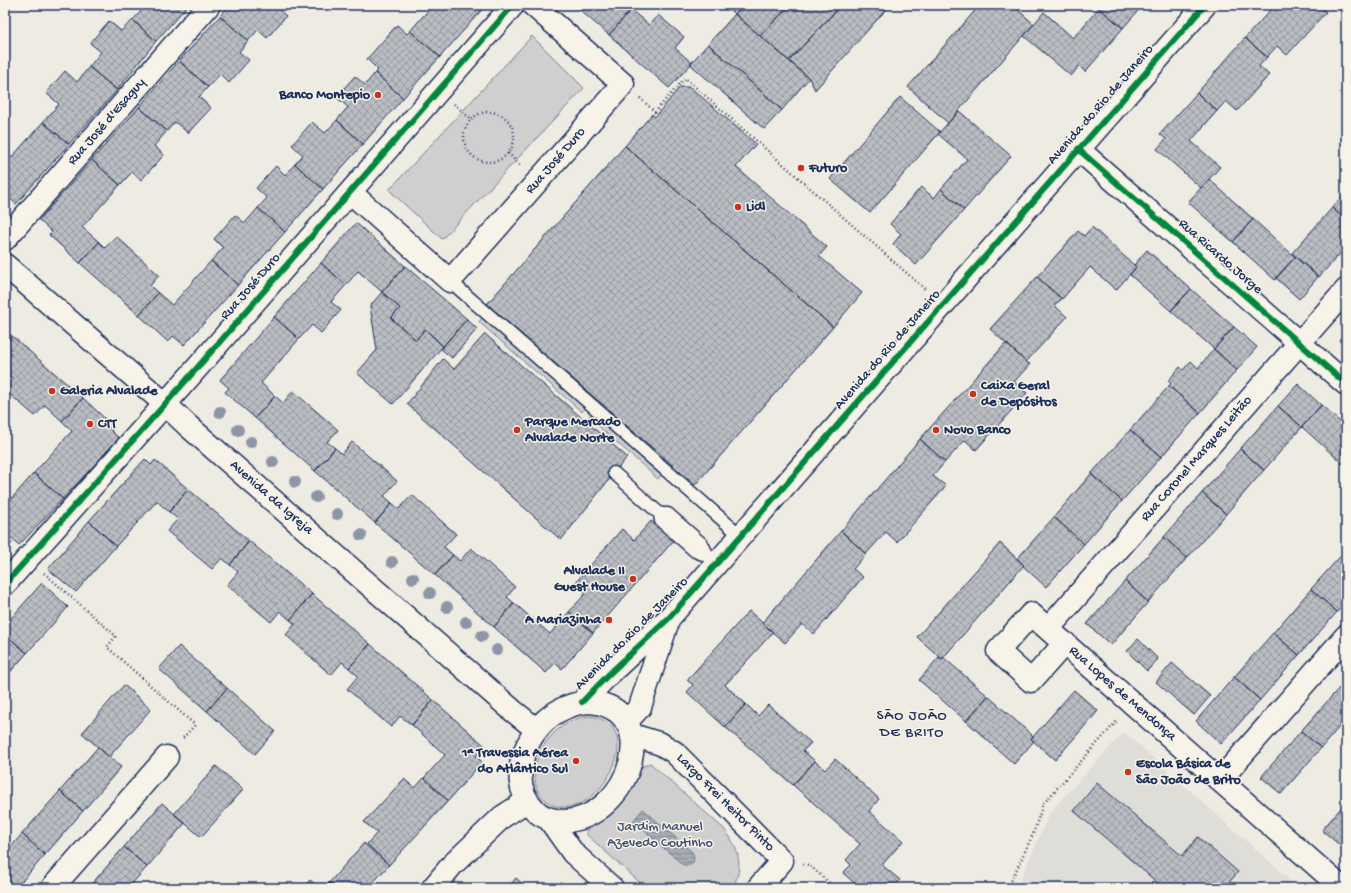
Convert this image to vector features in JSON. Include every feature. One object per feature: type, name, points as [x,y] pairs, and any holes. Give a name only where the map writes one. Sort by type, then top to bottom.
[{"type":"street","name":"Rua José d'Esaguy","points":[[5,239],[209,5]]},
{"type":"street","name":"Rua José Duro","points":[[5,584],[164,403],[190,376],[514,5]]},
{"type":"street","points":[[533,5],[623,84]]},
{"type":"street","name":"Avenida do Rio de Janeiro","points":[[582,702],[669,618],[712,560],[741,536],[1205,5]]},
{"type":"street","name":"Rua José Duro","points":[[450,281],[623,84]]},
{"type":"street","name":"Rua Ricardo Jorge","points":[[1078,149],[1346,384]]},
{"type":"street","points":[[350,192],[450,281]]},
{"type":"street","name":"Avenida da Igreja","points":[[5,265],[471,674],[537,730]]},
{"type":"street","name":"Rua Coronel Marques Leitão","points":[[1048,629],[1346,290]]},
{"type":"street","name":"Rua Lopes de Mendonça","points":[[1065,643],[1032,681],[998,651],[1031,614],[1065,643],[1342,888]]},
{"type":"street","name":"Avenida do Rio de Janeiro","points":[[629,729],[640,707],[669,618]]},
{"type":"street","points":[[1220,780],[1346,636]]},
{"type":"street","name":"Largo Frei Heitor Pinto","points":[[612,888],[573,853],[549,819],[536,812],[527,801],[521,787],[521,765],[528,743],[537,730],[548,718],[561,710],[582,702],[604,704],[616,711],[629,729],[661,744],[674,752],[782,861],[758,888]]},
{"type":"street","points":[[549,819],[564,821],[578,819],[592,813],[611,799],[621,786],[630,765],[633,750],[629,729]]},
{"type":"street","points":[[52,888],[166,757]]},
{"type":"street","points":[[433,888],[452,865],[502,817],[527,801]]},
{"type":"lane","points":[[450,281],[741,536]]},
{"type":"lane","points":[[614,473],[660,514],[668,514],[675,520],[702,544],[712,560]]},
{"type":"path","points":[[623,84],[655,112],[685,78],[943,306]]},
{"type":"path","points":[[484,113],[495,113],[506,119],[513,132],[514,142],[511,149],[504,157],[495,162],[484,162],[475,158],[469,152],[464,141],[467,125],[474,118],[484,113]]},
{"type":"path","points":[[5,538],[116,636],[107,647],[195,725]]},
{"type":"path","points":[[1008,888],[1033,834],[1043,804],[1133,704]]},
{"type":"path","points":[[782,861],[809,865],[835,888]]},
{"type":"shaded area","name":"Escola Básica de São João de Brito","points":[[1124,732],[1299,888],[1017,888],[1050,812]]},
{"type":"shaded area","points":[[643,809],[692,852],[694,858],[690,865],[688,866],[682,864],[633,821]]},
{"type":"green space","points":[[532,36],[584,88],[442,239],[389,190]]},
{"type":"green space","points":[[482,318],[585,408],[582,412],[479,322]]},
{"type":"green space","points":[[591,414],[661,475],[658,479],[588,417]]},
{"type":"green space","points":[[589,716],[608,723],[617,737],[617,755],[610,774],[597,791],[582,803],[564,807],[546,801],[538,792],[535,780],[535,768],[543,747],[558,729],[578,718]]},
{"type":"green space","name":"Jardim Manuel Azevedo Coutinho","points":[[650,763],[723,828],[733,842],[739,864],[736,880],[732,888],[646,888],[586,834],[589,825],[618,806],[633,784],[640,768]]},
{"type":"building","points":[[139,5],[188,5],[156,41],[133,20],[143,9]]},
{"type":"building","points":[[229,5],[280,5],[277,8],[286,16],[267,38],[258,30],[248,41],[220,16]]},
{"type":"building","points":[[433,5],[486,5],[440,57],[410,31]]},
{"type":"building","points":[[574,5],[626,5],[631,10],[609,35]]},
{"type":"building","points":[[723,5],[743,5],[735,14]]},
{"type":"building","points":[[743,5],[790,5],[760,36],[735,14]]},
{"type":"building","points":[[790,5],[841,5],[789,61],[760,36]]},
{"type":"building","points":[[841,5],[890,5],[815,90],[809,78],[789,61]]},
{"type":"building","points":[[968,5],[980,5],[975,11]]},
{"type":"building","points":[[980,5],[1012,5],[1034,24],[948,123],[908,87]]},
{"type":"building","points":[[1043,5],[1051,5],[1048,9]]},
{"type":"building","points":[[1102,5],[1143,5],[1123,28],[1099,8]]},
{"type":"building","points":[[1275,5],[1318,5],[1326,12],[1287,55],[1277,46],[1267,57],[1245,38]]},
{"type":"building","points":[[1099,8],[1123,28],[1085,72],[1079,66],[1071,76],[1024,36],[1044,12],[1073,38]]},
{"type":"building","points":[[631,10],[649,25],[658,15],[684,37],[675,48],[692,63],[669,88],[609,35]]},
{"type":"building","points":[[735,14],[809,78],[782,110],[708,44]]},
{"type":"building","points":[[220,16],[248,41],[239,52],[249,60],[229,83],[220,74],[208,87],[179,61]]},
{"type":"building","points":[[133,20],[156,41],[117,90],[89,67],[101,52],[90,43],[109,21],[121,31]]},
{"type":"building","points":[[397,25],[407,34],[410,31],[440,57],[403,98],[375,73],[378,70],[367,59]]},
{"type":"building","points":[[1245,38],[1267,57],[1259,66],[1269,75],[1237,111],[1226,101],[1217,111],[1197,93]]},
{"type":"building","points":[[708,44],[782,110],[764,129],[690,64]]},
{"type":"building","points":[[179,61],[208,87],[199,97],[211,108],[188,133],[175,122],[167,131],[139,107]]},
{"type":"building","points":[[89,67],[117,90],[69,144],[43,122],[59,104],[46,93],[65,71],[77,82]]},
{"type":"building","points":[[375,73],[403,98],[363,144],[337,120],[348,107],[336,97],[355,76],[365,85]]},
{"type":"building","name":"Lidl","points":[[680,87],[690,87],[756,144],[736,167],[827,247],[819,256],[862,293],[833,327],[625,146],[652,114],[655,117]]},
{"type":"building","points":[[1197,93],[1217,111],[1191,141],[1220,167],[1201,188],[1157,149],[1166,139],[1160,134]]},
{"type":"building","points":[[900,97],[940,132],[870,213],[830,179]]},
{"type":"building","points":[[139,107],[167,131],[154,146],[164,155],[141,180],[132,172],[120,185],[92,160]]},
{"type":"building","points":[[959,111],[1011,156],[964,210],[941,189],[967,159],[938,134]]},
{"type":"building","points":[[337,120],[363,144],[323,189],[295,164],[303,155],[292,145],[312,122],[325,133]]},
{"type":"building","points":[[43,122],[69,144],[16,204],[5,194],[5,165]]},
{"type":"building","points":[[625,146],[833,327],[695,485],[487,304]]},
{"type":"building","points":[[92,160],[120,185],[82,227],[99,242],[80,263],[49,235],[52,232],[39,220]]},
{"type":"building","points":[[295,164],[323,189],[285,232],[258,208],[267,198],[256,188],[276,166],[285,175]]},
{"type":"building","points":[[1209,179],[1253,219],[1233,242],[1188,202]]},
{"type":"building","points":[[921,187],[934,198],[941,189],[964,210],[916,265],[893,244],[901,234],[890,224]]},
{"type":"building","points":[[1346,192],[1346,220],[1332,208]]},
{"type":"building","points":[[258,208],[285,232],[238,285],[211,261],[223,248],[214,239],[235,215],[245,223]]},
{"type":"building","points":[[1332,208],[1346,220],[1346,247],[1319,277],[1292,253]]},
{"type":"building","points":[[1253,219],[1295,257],[1275,280],[1233,242]]},
{"type":"building","points":[[356,223],[405,266],[382,292],[358,271],[346,285],[321,263]]},
{"type":"building","points":[[1092,227],[1136,267],[1116,290],[1090,267],[1062,299],[1037,277],[1078,231],[1084,236]]},
{"type":"building","points":[[116,236],[159,275],[150,286],[158,293],[139,315],[80,263],[99,242],[105,248]]},
{"type":"building","points":[[1147,250],[1191,289],[1171,311],[1130,275],[1136,267],[1134,265]]},
{"type":"building","points":[[1295,257],[1318,277],[1299,299],[1276,278]]},
{"type":"building","points":[[211,261],[238,285],[184,345],[173,336],[168,342],[139,315],[158,293],[172,305]]},
{"type":"building","points":[[321,263],[346,285],[331,302],[341,310],[321,333],[312,325],[299,339],[274,317]]},
{"type":"building","points":[[405,266],[467,319],[443,346],[425,329],[416,340],[391,318],[400,308],[382,292]]},
{"type":"building","points":[[1037,277],[1062,299],[1054,305],[1067,317],[1026,362],[990,329]]},
{"type":"building","points":[[1191,289],[1234,327],[1214,349],[1171,311]]},
{"type":"building","points":[[382,292],[400,308],[391,318],[416,340],[425,329],[443,346],[393,404],[357,373],[377,350],[370,306]]},
{"type":"building","points":[[274,317],[299,339],[261,383],[275,396],[255,418],[225,392],[229,388],[220,380]]},
{"type":"building","points":[[467,319],[477,329],[452,358],[441,349]]},
{"type":"building","points":[[1234,327],[1257,347],[1237,370],[1214,349]]},
{"type":"building","points":[[5,331],[12,336],[5,344]]},
{"type":"building","name":"Parque Mercado Alvalade Norte","points":[[485,334],[627,457],[561,540],[407,404],[443,359],[454,369]]},
{"type":"building","points":[[12,336],[83,398],[62,421],[45,405],[35,416],[5,390],[13,379],[5,371],[5,344]]},
{"type":"building","points":[[1006,343],[1030,364],[1014,382],[1027,393],[976,450],[965,440],[945,462],[920,439]]},
{"type":"building","points":[[1214,349],[1237,370],[1200,413],[1169,386],[1171,383],[1168,381],[1180,367],[1183,370],[1191,361],[1198,368]]},
{"type":"building","points":[[1298,384],[1321,405],[1302,427],[1278,406]]},
{"type":"building","points":[[1169,386],[1200,413],[1161,457],[1130,430]]},
{"type":"building","points":[[293,391],[338,430],[327,442],[335,448],[315,471],[255,418],[275,396],[283,403]]},
{"type":"building","points":[[83,398],[114,427],[111,431],[119,438],[63,499],[34,473],[72,431],[62,421]]},
{"type":"building","points":[[1321,405],[1346,427],[1346,461],[1343,464],[1302,427]]},
{"type":"building","points":[[1278,406],[1302,427],[1264,470],[1240,449]]},
{"type":"building","points":[[1130,430],[1161,457],[1122,501],[1091,474]]},
{"type":"building","points":[[920,439],[945,462],[933,476],[946,486],[897,542],[886,532],[866,554],[841,531]]},
{"type":"building","points":[[352,442],[397,481],[384,496],[392,503],[375,523],[315,471],[335,448],[342,454]]},
{"type":"building","points":[[1240,449],[1264,470],[1226,514],[1202,493]]},
{"type":"building","points":[[145,459],[151,465],[155,460],[188,489],[169,512],[157,501],[116,546],[89,521]]},
{"type":"building","points":[[34,473],[63,499],[19,545],[5,532],[5,506]]},
{"type":"building","points":[[1091,474],[1122,501],[1084,544],[1054,517]]},
{"type":"building","points":[[188,489],[249,541],[230,565],[222,558],[212,569],[167,531],[178,519],[169,512]]},
{"type":"building","points":[[1202,493],[1226,514],[1187,558],[1164,537]]},
{"type":"building","points":[[412,495],[456,534],[444,547],[453,555],[435,575],[375,523],[392,503],[399,509]]},
{"type":"building","points":[[1054,517],[1084,544],[1046,587],[1017,559]]},
{"type":"building","points":[[89,521],[116,546],[76,592],[48,569]]},
{"type":"building","points":[[651,521],[674,540],[593,633],[569,612],[586,593],[575,583],[622,529],[634,540]]},
{"type":"building","points":[[841,531],[866,554],[853,569],[863,577],[814,634],[802,624],[785,643],[762,623]]},
{"type":"building","points":[[1164,537],[1187,558],[1148,602],[1125,581]]},
{"type":"building","points":[[249,541],[312,594],[290,620],[280,611],[271,622],[227,585],[238,572],[230,565]]},
{"type":"building","points":[[1000,543],[1024,565],[942,659],[917,637]]},
{"type":"building","points":[[471,548],[515,587],[507,597],[514,603],[494,627],[435,575],[453,555],[460,561]]},
{"type":"building","points":[[1346,550],[1346,602],[1337,612],[1311,589]]},
{"type":"building","points":[[1125,581],[1148,602],[1111,645],[1087,624]]},
{"type":"building","points":[[42,583],[68,607],[27,653],[5,634],[5,625]]},
{"type":"building","points":[[1311,589],[1337,612],[1299,655],[1273,633]]},
{"type":"building","points":[[312,594],[370,644],[349,668],[342,662],[331,675],[286,635],[295,624],[290,620]]},
{"type":"building","points":[[514,603],[550,634],[569,612],[593,633],[562,669],[555,663],[546,673],[494,627]]},
{"type":"building","points":[[749,611],[773,632],[725,685],[746,704],[725,727],[687,692],[693,685],[687,680]]},
{"type":"building","points":[[1273,633],[1299,655],[1260,700],[1234,677]]},
{"type":"building","points":[[5,634],[27,653],[5,678]]},
{"type":"building","points":[[1138,639],[1158,659],[1147,671],[1127,651]]},
{"type":"building","points":[[370,644],[433,700],[412,725],[400,716],[391,727],[347,689],[358,676],[349,668]]},
{"type":"building","points":[[179,646],[227,688],[207,711],[159,669]]},
{"type":"building","points":[[939,657],[942,659],[943,657],[988,696],[966,721],[919,680]]},
{"type":"building","points":[[1172,663],[1210,696],[1194,715],[1156,682]]},
{"type":"building","points":[[1234,677],[1260,700],[1221,744],[1196,721]]},
{"type":"building","points":[[1346,679],[1346,692],[1340,687]]},
{"type":"building","points":[[124,685],[151,709],[109,757],[82,733]]},
{"type":"building","points":[[1340,687],[1346,692],[1346,719],[1321,748],[1301,731]]},
{"type":"building","points":[[227,688],[275,731],[255,754],[207,711]]},
{"type":"building","points":[[1074,690],[1098,711],[1055,760],[1031,739]]},
{"type":"building","points":[[988,696],[1033,736],[1031,739],[1034,741],[1014,764],[966,721]]},
{"type":"building","points":[[433,700],[485,746],[476,756],[482,762],[448,801],[424,778],[445,755],[412,725]]},
{"type":"building","points":[[746,704],[758,716],[768,705],[811,743],[803,751],[815,761],[793,785],[725,727]]},
{"type":"building","points":[[1301,731],[1321,748],[1281,794],[1261,777]]},
{"type":"building","points":[[98,747],[121,767],[83,811],[60,791]]},
{"type":"building","points":[[835,759],[879,799],[869,811],[903,841],[882,865],[900,880],[893,888],[860,888],[843,873],[851,865],[846,860],[860,844],[793,785],[815,761],[825,770]]},
{"type":"building","points":[[216,766],[243,790],[201,837],[174,814]]},
{"type":"building","points":[[424,778],[448,801],[389,865],[367,844],[377,833],[364,822],[404,779],[415,788]]},
{"type":"building","points":[[1097,783],[1182,856],[1198,837],[1238,872],[1224,888],[1155,888],[1159,884],[1074,811]]},
{"type":"building","points":[[60,791],[83,811],[45,855],[22,834]]},
{"type":"building","points":[[1346,802],[1346,844],[1343,848],[1322,830]]},
{"type":"building","points":[[162,803],[185,823],[147,867],[124,847]]},
{"type":"building","points":[[22,834],[45,855],[16,888],[5,888],[5,854]]},
{"type":"building","points":[[364,843],[389,865],[368,888],[335,888],[329,883]]},
{"type":"building","points":[[124,847],[147,867],[128,888],[88,888]]},
{"type":"building","points":[[516,878],[527,888],[508,888]]},
{"type":"building","points":[[310,880],[320,888],[303,888]]},
{"type":"building","points":[[329,883],[335,888],[325,888]]},
{"type":"building","points":[[502,884],[507,888],[498,888]]},
{"type":"cycle path","points":[[5,584],[190,376],[513,5]]},
{"type":"cycle path","points":[[582,702],[609,674],[669,618],[1205,5]]},
{"type":"cycle path","points":[[1078,149],[1346,384]]},
{"type":"place","name":"Banco Montepio","points":[[378,95]]},
{"type":"place","name":"Futuro","points":[[801,168]]},
{"type":"place","name":"Lidl","points":[[738,207]]},
{"type":"place","name":"Galeria Alvalade","points":[[52,391]]},
{"type":"place","name":"Caixa Geral de Depósitos","points":[[973,394]]},
{"type":"place","name":"CTT","points":[[90,424]]},
{"type":"place","name":"Parque Mercado Alvalade Norte","points":[[517,430]]},
{"type":"place","name":"Novo Banco","points":[[936,430]]},
{"type":"place","name":"Alvalade II Guest House","points":[[633,579]]},
{"type":"place","name":"A Mariazinha","points":[[609,620]]},
{"type":"place","name":"1ª Travessia Aérea do Atlântico Sul","points":[[576,761]]},
{"type":"place","name":"Escola Básica de São João de Brito","points":[[1128,772]]},
{"type":"district","name":"SÃO JOÃO DE BRITO","points":[[912,724]]}]
